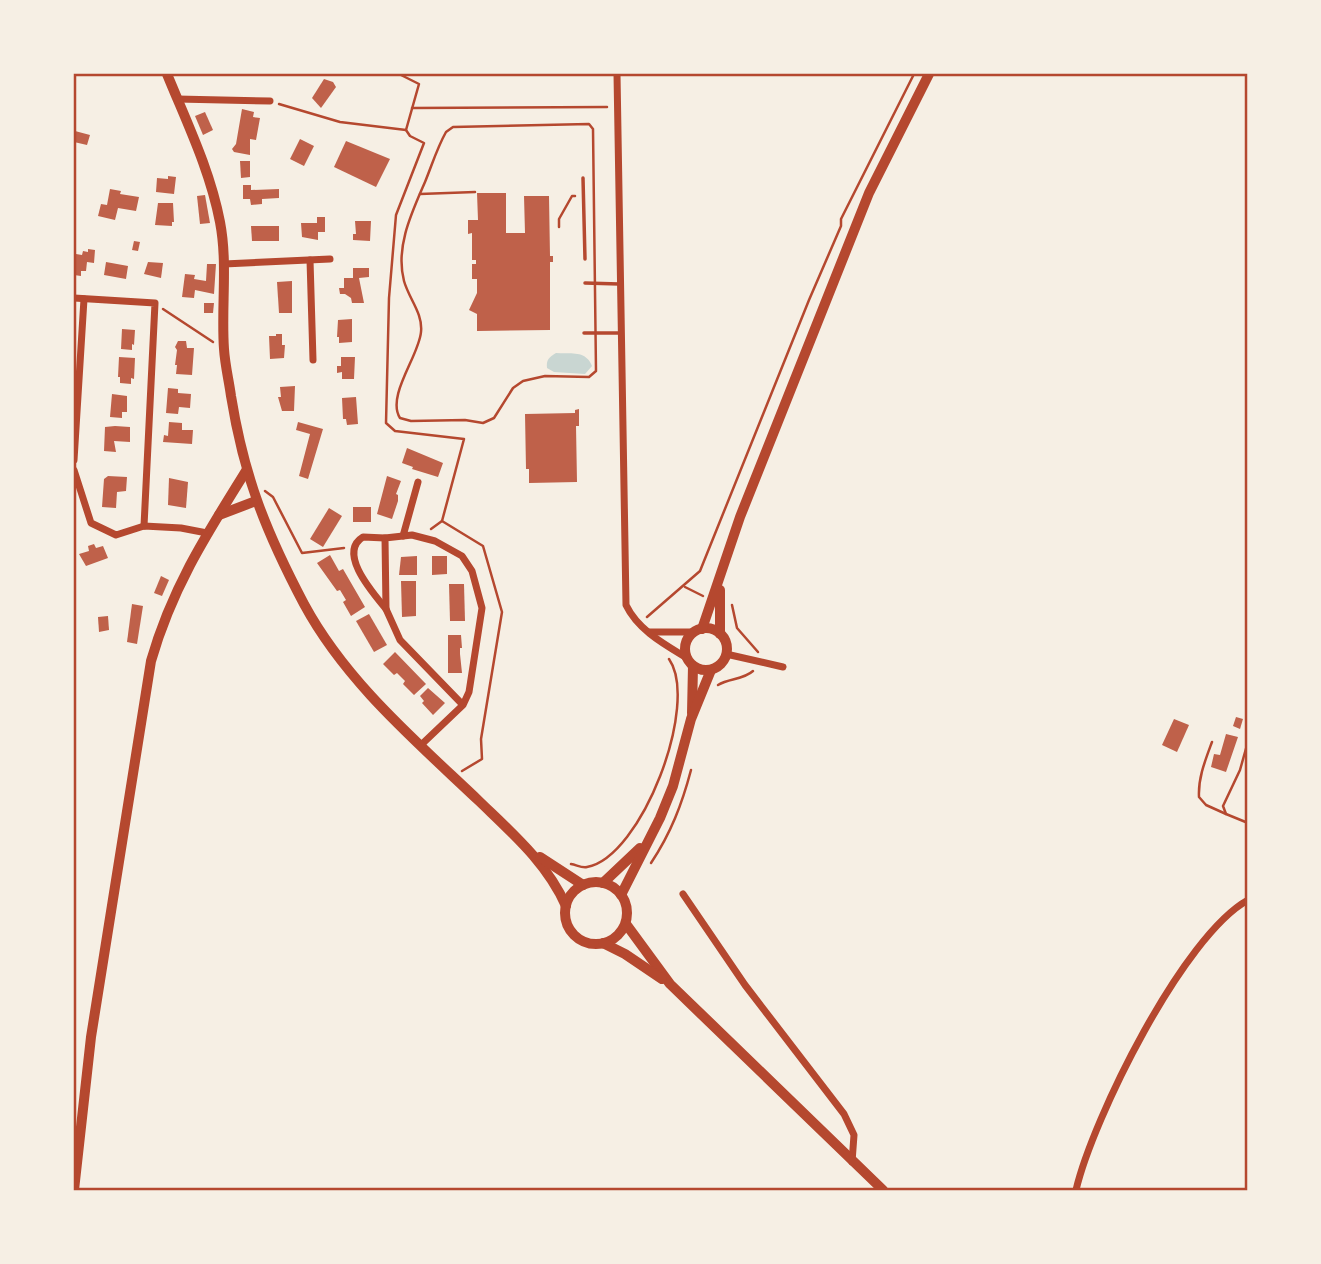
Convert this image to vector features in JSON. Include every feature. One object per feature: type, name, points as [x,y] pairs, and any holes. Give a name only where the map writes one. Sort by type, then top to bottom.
[{"type":"main road","points":[[691,719],[690,662],[685,653],[686,641],[698,631],[740,517],[869,193],[929,74]]},
{"type":"main road","points":[[690,662],[705,671],[711,670],[719,665],[726,654],[718,617],[722,570]]},
{"type":"main road","points":[[698,631],[711,629],[720,634]]},
{"type":"main road","points":[[621,895],[673,786],[691,719],[711,670]]},
{"type":"main road","points":[[603,883],[645,844]]},
{"type":"main road","points":[[670,984],[625,954],[603,943],[584,942],[575,936],[566,919],[566,906],[570,896],[583,885],[603,883],[614,888],[625,904],[626,923],[670,984],[883,1191]]},
{"type":"main road","points":[[603,943],[612,939],[626,923]]},
{"type":"street","points":[[167,74],[203,157],[221,226],[224,350],[237,436],[267,530],[306,607],[359,684],[528,849],[556,885],[566,906]]},
{"type":"street","points":[[617,74],[626,604],[631,615],[648,632],[690,662]]},
{"type":"street","points":[[177,99],[270,101]]},
{"type":"street","points":[[224,264],[330,259]]},
{"type":"street","points":[[310,260],[313,360]]},
{"type":"street","points":[[74,298],[155,303],[144,526]]},
{"type":"street","points":[[74,460],[85,299]]},
{"type":"street","points":[[74,470],[92,523],[116,535],[144,526],[207,533]]},
{"type":"street","points":[[74,1191],[91,1037],[146,684],[161,626],[175,591],[246,471]]},
{"type":"street","points":[[403,536],[418,482]]},
{"type":"street","points":[[218,515],[256,501]]},
{"type":"street","points":[[421,745],[463,705],[469,692],[482,608],[472,571],[462,556],[422,536],[363,537],[354,545],[354,561],[371,591],[386,609],[400,640],[463,705]]},
{"type":"street","points":[[385,538],[386,609]]},
{"type":"street","points":[[648,632],[698,631]]},
{"type":"street","points":[[726,654],[783,667]]},
{"type":"street","points":[[528,849],[583,885]]},
{"type":"street","points":[[683,894],[745,985],[845,1114],[855,1135],[852,1162]]},
{"type":"street","points":[[1076,1191],[1081,1171],[1108,1104],[1134,1051],[1181,969],[1233,908],[1248,900]]},
{"type":"lane","points":[[583,178],[585,259]]},
{"type":"lane","points":[[585,283],[621,284]]},
{"type":"lane","points":[[584,333],[622,333]]},
{"type":"path","points":[[399,74],[419,84],[405,130]]},
{"type":"path","points":[[270,101],[340,122],[405,130],[410,136],[424,143],[396,215],[389,298],[386,423],[395,430],[464,439],[442,521],[422,536]]},
{"type":"path","points":[[412,108],[618,107]]},
{"type":"path","points":[[591,126],[594,284],[594,374],[579,378],[545,376],[523,381],[513,388],[498,414],[483,423],[464,420],[411,421],[400,418],[396,410],[398,396],[418,349],[422,331],[421,318],[404,281],[408,221],[438,147],[446,132],[453,127],[591,126]]},
{"type":"path","points":[[420,194],[475,192]]},
{"type":"path","points":[[559,227],[559,219],[572,196],[584,196]]},
{"type":"path","points":[[155,303],[224,350]]},
{"type":"path","points":[[261,489],[273,497],[302,553],[341,550],[354,545]]},
{"type":"path","points":[[442,521],[483,547],[502,612],[481,739],[482,759],[462,771]]},
{"type":"path","points":[[712,689],[726,680],[747,677],[759,662]]},
{"type":"path","points":[[1212,742],[1200,776],[1199,797],[1206,805],[1248,823]]},
{"type":"path","points":[[1226,814],[1223,806],[1240,770],[1247,745]]},
{"type":"shaded area","points":[[556,353],[582,355],[592,366],[585,374],[554,372],[547,368],[547,363]]},
{"type":"building","points":[[324,79],[333,82],[336,87],[321,108],[312,98]]},
{"type":"building","points":[[242,109],[254,112],[253,117],[260,118],[256,140],[250,139],[250,155],[234,152],[232,149],[236,144]]},
{"type":"building","points":[[205,112],[213,130],[203,135],[195,116]]},
{"type":"building","points":[[74,124],[75,131],[90,135],[87,145],[74,142]]},
{"type":"building","points":[[300,139],[314,146],[304,166],[290,159]]},
{"type":"building","points":[[346,141],[390,159],[376,187],[334,167]]},
{"type":"building","points":[[240,161],[250,161],[250,177],[241,178]]},
{"type":"building","points":[[168,176],[176,177],[174,194],[156,192],[157,178],[168,179]]},
{"type":"building","points":[[243,185],[251,185],[251,190],[279,189],[279,198],[262,199],[262,204],[251,205],[250,199],[243,199]]},
{"type":"building","points":[[110,189],[121,191],[120,194],[139,197],[136,211],[118,208],[115,220],[98,216],[101,204],[107,205]]},
{"type":"building","points":[[477,193],[506,193],[506,233],[525,233],[524,196],[549,196],[550,256],[553,256],[553,262],[550,262],[550,330],[477,331],[477,314],[469,310],[477,293],[477,279],[472,279],[472,264],[476,264],[476,260],[472,260],[472,233],[468,234],[468,220],[478,220]]},
{"type":"building","points":[[205,195],[210,223],[200,224],[197,196]]},
{"type":"building","points":[[158,203],[173,203],[172,226],[155,225]]},
{"type":"building","points":[[317,217],[325,217],[325,232],[318,232],[318,240],[302,237],[301,223],[317,223]]},
{"type":"building","points":[[355,221],[371,221],[370,241],[353,240],[353,234],[356,234]]},
{"type":"building","points":[[251,226],[279,226],[279,241],[252,241]]},
{"type":"building","points":[[134,241],[140,242],[138,251],[132,250]]},
{"type":"building","points":[[88,249],[95,250],[94,263],[87,262],[86,271],[81,271],[81,276],[74,275],[76,254],[82,255],[83,251],[88,252]]},
{"type":"building","points":[[106,262],[128,266],[126,279],[104,275]]},
{"type":"building","points":[[148,262],[163,263],[161,278],[144,274]]},
{"type":"building","points":[[207,264],[216,264],[214,294],[195,290],[194,298],[182,297],[185,274],[195,275],[194,279],[206,281]]},
{"type":"building","points":[[353,268],[369,268],[369,277],[359,278],[364,303],[352,303],[351,298],[340,294],[339,288],[344,288],[344,278],[353,278]]},
{"type":"building","points":[[292,281],[292,313],[279,313],[277,282]]},
{"type":"building","points":[[204,303],[214,303],[213,313],[204,313]]},
{"type":"building","points":[[352,319],[352,342],[339,343],[338,320]]},
{"type":"building","points":[[122,329],[135,330],[132,350],[121,349]]},
{"type":"building","points":[[282,334],[284,358],[270,359],[269,336]]},
{"type":"building","points":[[178,341],[186,341],[187,348],[194,348],[192,375],[176,374],[175,347]]},
{"type":"building","points":[[119,357],[135,358],[134,379],[131,378],[131,384],[120,383]]},
{"type":"building","points":[[341,357],[355,357],[354,379],[342,379],[342,372],[337,373],[337,366],[341,366]]},
{"type":"building","points":[[295,386],[294,411],[282,411],[278,397],[281,397],[280,387]]},
{"type":"building","points":[[168,388],[178,389],[178,393],[191,394],[190,408],[179,407],[178,414],[166,413]]},
{"type":"building","points":[[112,394],[127,396],[127,412],[122,412],[122,418],[110,417]]},
{"type":"building","points":[[356,397],[358,424],[347,425],[346,419],[343,419],[342,398]]},
{"type":"building","points":[[579,409],[579,426],[576,426],[577,482],[529,483],[529,469],[526,469],[525,414],[575,413],[575,410]]},
{"type":"building","points":[[169,422],[182,423],[182,430],[193,430],[192,444],[163,442],[164,435],[168,436]]},
{"type":"building","points":[[298,422],[323,429],[308,479],[299,476],[310,434],[296,430]]},
{"type":"building","points":[[105,427],[130,427],[130,442],[114,441],[116,452],[104,451]]},
{"type":"building","points":[[407,448],[443,463],[438,477],[402,463]]},
{"type":"building","points":[[108,476],[127,477],[126,491],[117,492],[116,508],[102,507],[104,479]]},
{"type":"building","points":[[387,476],[401,481],[392,519],[377,514]]},
{"type":"building","points":[[169,478],[188,482],[186,508],[168,505]]},
{"type":"building","points":[[353,507],[371,507],[371,522],[353,522]]},
{"type":"building","points":[[329,508],[342,516],[323,547],[310,539]]},
{"type":"building","points":[[94,544],[96,548],[103,546],[108,558],[86,566],[79,554],[89,551],[88,546]]},
{"type":"building","points":[[330,555],[339,571],[343,569],[365,607],[351,616],[340,590],[337,591],[317,563]]},
{"type":"building","points":[[417,556],[417,575],[399,575],[401,557]]},
{"type":"building","points":[[432,556],[447,556],[447,574],[432,575]]},
{"type":"building","points":[[161,576],[169,580],[162,596],[154,593]]},
{"type":"building","points":[[401,581],[416,581],[416,616],[402,617]]},
{"type":"building","points":[[449,584],[464,584],[465,621],[450,621]]},
{"type":"building","points":[[132,604],[143,606],[137,644],[127,642]]},
{"type":"building","points":[[369,614],[387,645],[374,652],[356,621]]},
{"type":"building","points":[[108,616],[109,630],[99,632],[98,617]]},
{"type":"building","points":[[448,635],[461,635],[462,673],[448,673]]},
{"type":"building","points":[[395,652],[426,684],[414,695],[397,673],[394,675],[383,664]]},
{"type":"building","points":[[428,688],[445,703],[433,715],[422,703],[424,701],[420,696]]},
{"type":"building","points":[[1236,717],[1243,719],[1240,729],[1233,726]]},
{"type":"building","points":[[1174,719],[1189,725],[1177,752],[1162,745]]},
{"type":"building","points":[[1226,734],[1238,737],[1226,772],[1211,767],[1214,754],[1220,755]]}]
